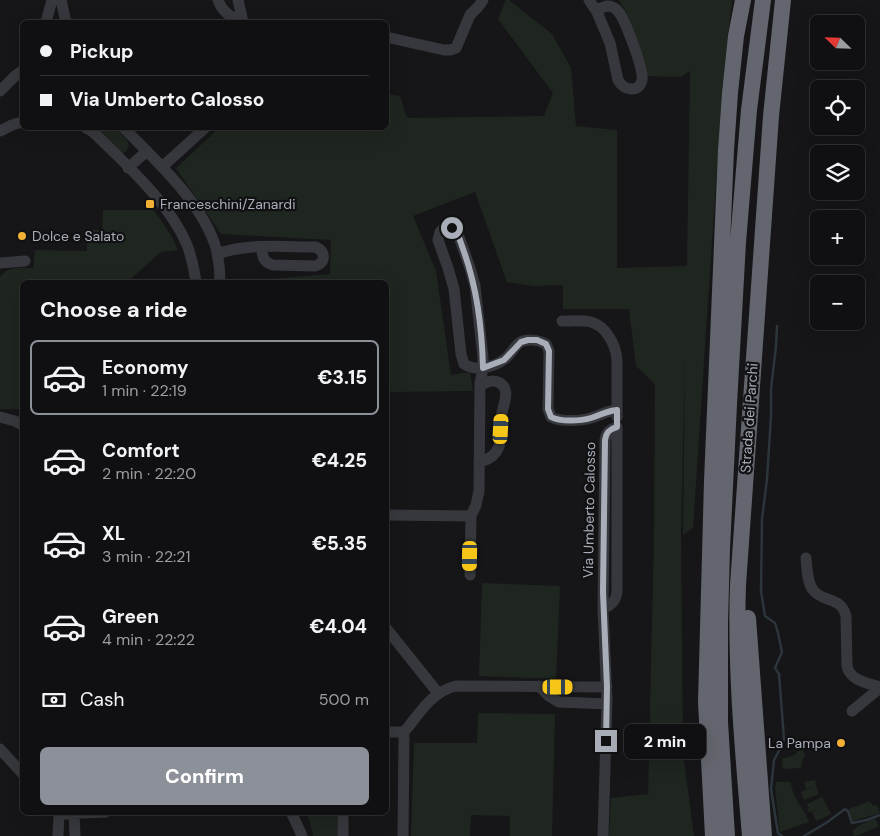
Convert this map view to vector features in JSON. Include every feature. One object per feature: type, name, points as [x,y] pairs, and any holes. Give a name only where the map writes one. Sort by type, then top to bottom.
[{"type":"highway","points":[[713,836],[706,702],[718,311],[730,93],[735,46],[743,0]]},
{"type":"highway","points":[[749,110],[751,0]]},
{"type":"highway","name":"Strada dei Parchi","points":[[726,836],[720,735],[719,674],[728,414],[738,242],[749,110],[763,0]]},
{"type":"highway","name":"Strada dei Parchi","points":[[750,836],[741,732],[738,661],[739,580],[770,116],[783,0]]},
{"type":"highway","points":[[744,508],[750,656],[764,836]]},
{"type":"street","points":[[47,20],[52,0]]},
{"type":"street","points":[[61,0],[66,20]]},
{"type":"street","points":[[218,0],[221,8],[227,14],[239,20]]},
{"type":"street","points":[[238,0],[243,20]]},
{"type":"street","points":[[389,38],[442,50],[453,50],[458,46],[470,15],[483,0]]},
{"type":"street","points":[[590,0],[610,42],[619,82],[628,89],[637,87],[642,79],[641,70],[634,47],[619,12],[609,6],[601,8],[597,12]]},
{"type":"street","points":[[0,91],[20,72]]},
{"type":"street","points":[[0,132],[20,123]]},
{"type":"street","points":[[89,130],[97,136],[165,207],[179,228],[191,255],[196,280]]},
{"type":"street","points":[[126,130],[162,166],[196,209],[211,236],[217,254],[220,280]]},
{"type":"street","points":[[162,166],[203,130]]},
{"type":"street","points":[[128,168],[147,150]]},
{"type":"street","points":[[470,575],[471,516],[479,493],[480,386],[483,368],[477,298],[472,274],[458,234],[452,228],[444,228],[440,232],[438,240],[454,289],[461,357],[464,364],[483,368],[504,360],[521,342],[528,340],[540,341],[546,344],[549,351],[548,409],[551,417],[557,420],[584,419],[617,410]]},
{"type":"street","points":[[217,254],[233,249],[262,247],[316,247],[323,253],[324,259],[315,266],[272,265],[264,260],[262,247]]},
{"type":"street","points":[[0,263],[25,261]]},
{"type":"street","points":[[562,321],[592,322],[601,327],[615,346],[617,356],[617,427]]},
{"type":"street","points":[[479,462],[491,457],[498,448],[502,411],[506,396],[505,388],[498,382],[489,381],[480,386]]},
{"type":"street","points":[[0,417],[20,424]]},
{"type":"street","name":"Via Umberto Calosso","points":[[603,609],[612,604],[616,595],[617,427],[609,430],[605,438],[603,609],[607,704],[603,836]]},
{"type":"street","points":[[389,515],[471,516]]},
{"type":"street","points":[[604,530],[617,530]]},
{"type":"street","points":[[806,558],[809,583],[812,589],[818,594],[836,602],[844,610],[846,616],[848,672],[855,678],[880,688],[852,711]]},
{"type":"street","points":[[389,632],[438,693]]},
{"type":"street","points":[[403,836],[404,732],[438,693],[447,688],[461,686],[607,687]]},
{"type":"street","points":[[539,686],[549,696],[559,702],[607,704]]},
{"type":"street","points":[[389,732],[404,732]]},
{"type":"street","points":[[0,749],[20,771]]},
{"type":"street","points":[[58,815],[58,836]]},
{"type":"street","points":[[74,815],[75,836]]},
{"type":"street","points":[[293,815],[302,836]]},
{"type":"street","points":[[343,815],[343,836]]},
{"type":"shaded area","points":[[506,0],[509,0],[552,34],[571,68],[576,126],[617,130],[617,268],[687,266],[690,71],[681,77],[644,76],[639,44],[619,0],[732,0],[722,91],[693,528],[683,535],[685,357],[681,535],[683,753],[694,836],[609,836],[611,798],[648,794],[654,538],[655,384],[636,366],[629,309],[563,309],[563,285],[534,286],[507,282],[475,192],[413,216],[436,271],[451,375],[470,372],[473,391],[389,392],[389,280],[270,280],[330,274],[331,240],[221,234],[176,168],[217,130],[389,130],[389,94],[400,96],[407,118],[544,116],[553,93],[498,19]]},
{"type":"shaded area","points":[[96,130],[117,130],[124,136],[129,146],[124,153],[121,153]]},
{"type":"shaded area","points":[[103,210],[153,210],[167,229],[178,250],[161,252],[129,280],[20,280],[20,409],[0,409],[0,277],[11,269],[33,268],[35,250],[87,251],[87,230],[102,230]]},
{"type":"shaded area","points":[[482,583],[560,586],[556,679],[479,676]]},
{"type":"shaded area","points":[[478,713],[555,714],[552,836],[510,836],[510,816],[471,815],[470,836],[411,836],[414,743],[477,743]]},
{"type":"shaded area","points":[[802,748],[805,756],[802,760],[801,768],[783,769],[782,759],[794,755]]},
{"type":"shaded area","points":[[815,780],[819,794],[804,800],[801,792],[815,786],[806,789],[804,782]]},
{"type":"shaded area","points":[[776,782],[791,782],[796,799],[809,822],[780,832]]},
{"type":"shaded area","points":[[822,797],[831,814],[816,821],[812,812],[818,809],[809,812],[807,804]]},
{"type":"shaded area","points":[[870,801],[873,806],[877,805],[880,813],[853,821],[849,809]]},
{"type":"shaded area","points":[[307,815],[337,815],[337,836],[313,836]]},
{"type":"shaded area","points":[[875,818],[879,826],[854,836],[852,831]]},
{"type":"waterway","points":[[777,326],[771,389],[767,479],[762,519],[761,591],[765,616],[775,623],[782,652],[775,668],[779,674],[784,739],[774,760],[771,789],[778,833],[782,836]]},
{"type":"waterway","points":[[804,836],[845,809],[848,811],[852,823],[880,815]]},
{"type":"place","name":"Franceschini/Zanardi","points":[[150,204]]},
{"type":"place","name":"Dolce e Salato","points":[[22,236]]},
{"type":"place","name":"La Pampa","points":[[841,743]]},
{"type":"route","points":[[452,228],[458,234],[473,279],[477,298],[483,368],[504,360],[521,342],[528,340],[544,342],[549,351],[548,412],[551,417],[557,420],[584,419],[617,410],[617,427],[609,430],[605,440],[603,615],[607,687],[606,741]]}]
